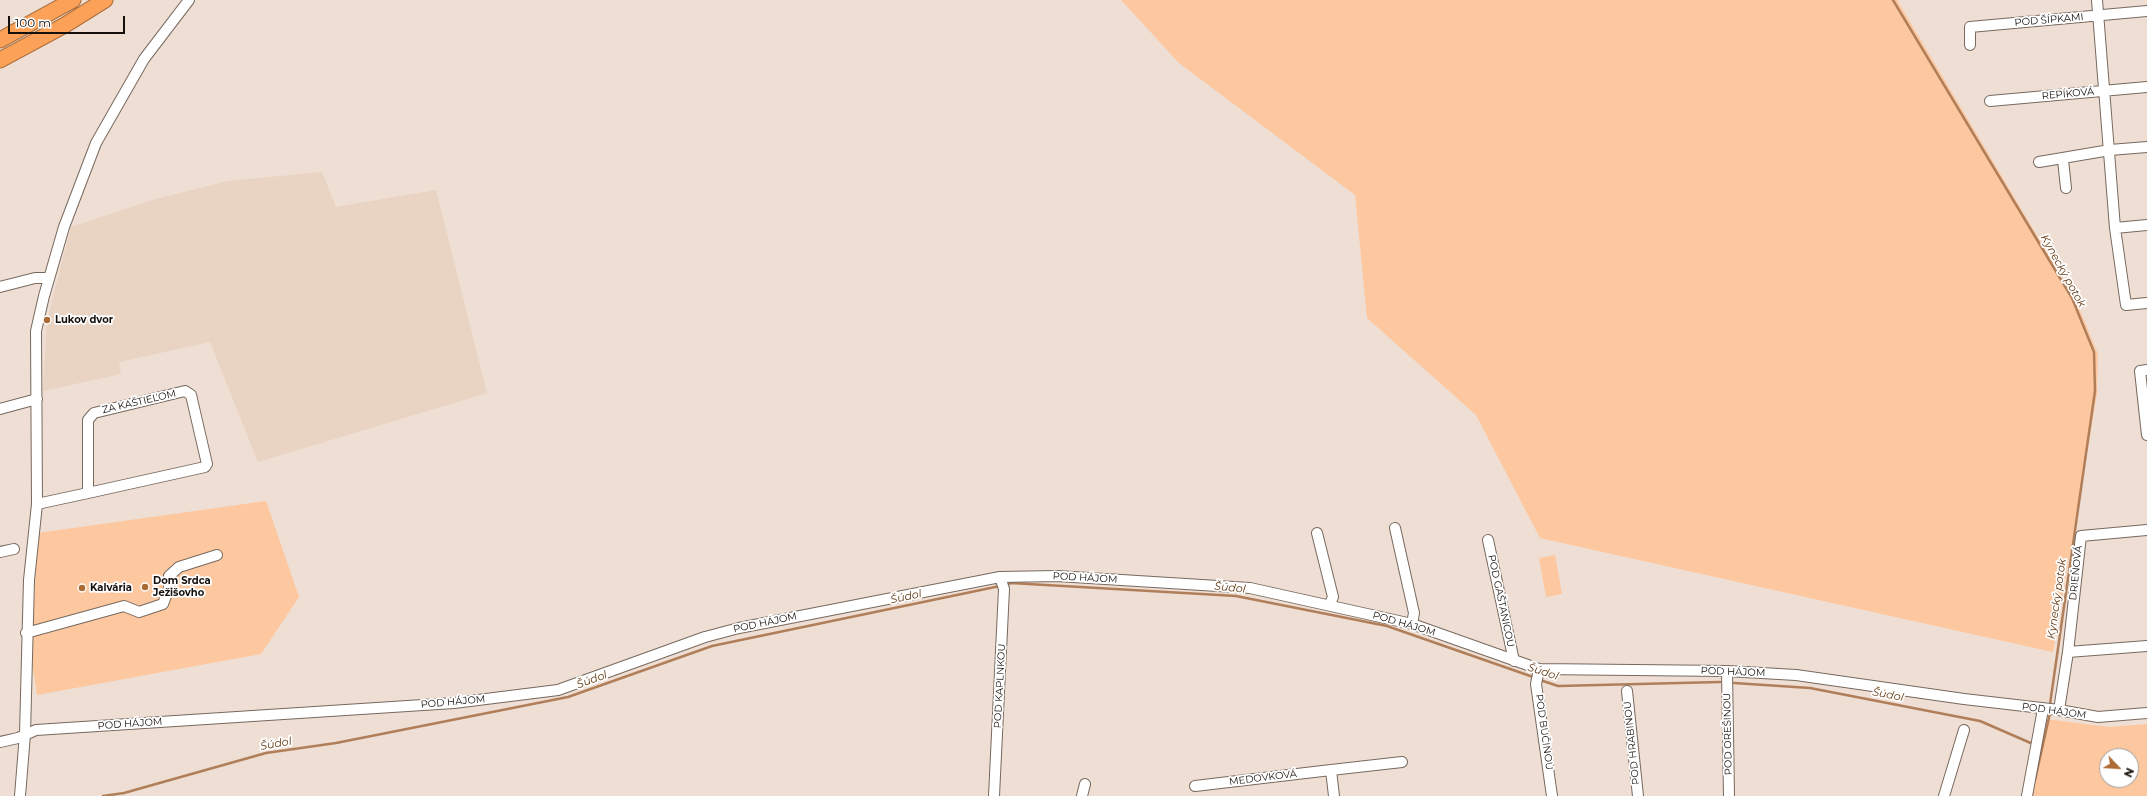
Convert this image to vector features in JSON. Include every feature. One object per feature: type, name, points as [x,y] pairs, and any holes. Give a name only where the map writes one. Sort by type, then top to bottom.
[{"type":"highway","points":[[0,40],[73,0]]},
{"type":"highway","points":[[0,60],[65,25],[105,0]]},
{"type":"street","points":[[20,796],[25,734],[26,633],[29,580],[37,504],[36,331],[48,278],[64,227],[96,142],[117,102],[144,59],[189,0]]},
{"type":"street","points":[[2097,0],[2115,228],[2126,305],[2147,303]]},
{"type":"street","name":"POD ŠÍPKAMI","points":[[1970,45],[1970,27],[2147,11]]},
{"type":"street","name":"REPÍKOVÁ","points":[[1990,101],[2147,87]]},
{"type":"street","points":[[2039,162],[2062,160],[2110,150],[2147,147]]},
{"type":"street","points":[[2062,160],[2066,188]]},
{"type":"street","points":[[2115,228],[2147,225]]},
{"type":"street","points":[[0,287],[34,278],[48,278]]},
{"type":"street","points":[[2147,370],[2140,371],[2147,435]]},
{"type":"street","name":"ZA KAŠTIEĽOM","points":[[37,504],[88,493],[205,467],[207,464],[191,395],[184,391],[94,413],[88,420],[88,493]]},
{"type":"street","points":[[0,409],[36,399]]},
{"type":"street","points":[[1395,528],[1414,613],[1412,624]]},
{"type":"street","name":"DRIEŇOVÁ","points":[[2068,652],[2081,536],[2147,530]]},
{"type":"street","points":[[1317,533],[1333,597],[1330,604]]},
{"type":"street","name":"POD GAŠTANICOU","points":[[1488,540],[1514,661]]},
{"type":"street","points":[[0,552],[14,549]]},
{"type":"street","points":[[26,633],[124,606],[139,612],[163,604],[169,588],[168,576],[179,567],[217,555]]},
{"type":"street","name":"POD HÁJOM","points":[[0,742],[18,738],[36,730],[454,703],[558,690],[705,637],[739,628],[1002,582],[1057,576],[1250,588],[1330,604],[1412,624],[1514,661],[1538,676],[1727,671],[1796,675],[2059,710],[2098,717],[2147,713]]},
{"type":"street","name":"POD KAPLNKOU","points":[[994,796],[1002,582]]},
{"type":"street","points":[[2059,710],[2068,652],[2147,646]]},
{"type":"street","name":"POD OREŠINOU","points":[[1727,671],[1729,796]]},
{"type":"street","name":"POD BUČINOU","points":[[1538,676],[1552,796]]},
{"type":"street","name":"POD HRABINOU","points":[[1627,691],[1638,796]]},
{"type":"street","points":[[2027,796],[2043,709]]},
{"type":"street","points":[[1944,796],[1964,730]]},
{"type":"street","name":"MEDOVKOVÁ","points":[[1194,786],[1402,762]]},
{"type":"street","points":[[1331,770],[1334,796]]},
{"type":"street","points":[[1082,796],[1085,784]]},
{"type":"shaded area","points":[[1121,0],[1897,0],[2077,303],[2098,354],[2097,394],[2053,652],[1540,538],[1476,415],[1367,318],[1355,195],[1179,63]]},
{"type":"shaded area","points":[[322,172],[336,207],[436,190],[487,393],[258,462],[210,342],[119,362],[121,374],[43,391],[47,321],[71,227],[156,199],[228,181]]},
{"type":"shaded area","points":[[266,501],[299,597],[261,654],[37,695],[31,656],[38,533]]},
{"type":"shaded area","points":[[1555,555],[1562,594],[1546,597],[1539,558]]},
{"type":"shaded area","points":[[2045,719],[2110,727],[2147,724],[2147,796],[2032,796]]},
{"type":"waterway","name":"Kynecký potok","points":[[1893,0],[2072,298],[2094,352],[2095,391],[2050,704]]},
{"type":"waterway","name":"Šúdol","points":[[1005,585],[1011,583],[1236,596],[1387,626],[1536,678]]},
{"type":"waterway","name":"Šúdol","points":[[103,796],[124,793],[266,753],[336,743],[568,697],[712,646],[1000,586]]},
{"type":"waterway","name":"Šúdol","points":[[1540,680],[1558,686],[1720,682]]},
{"type":"waterway","name":"Šúdol","points":[[1734,683],[1810,688],[1980,721],[2033,744]]},
{"type":"waterway","name":"Šúdol","points":[[2035,780],[2050,713]]},
{"type":"place","name":"Lukov dvor","points":[[47,320]]},
{"type":"place","name":"Dom Srdca Ježišovho","points":[[145,587]]},
{"type":"place","name":"Kalvária","points":[[82,588]]}]
